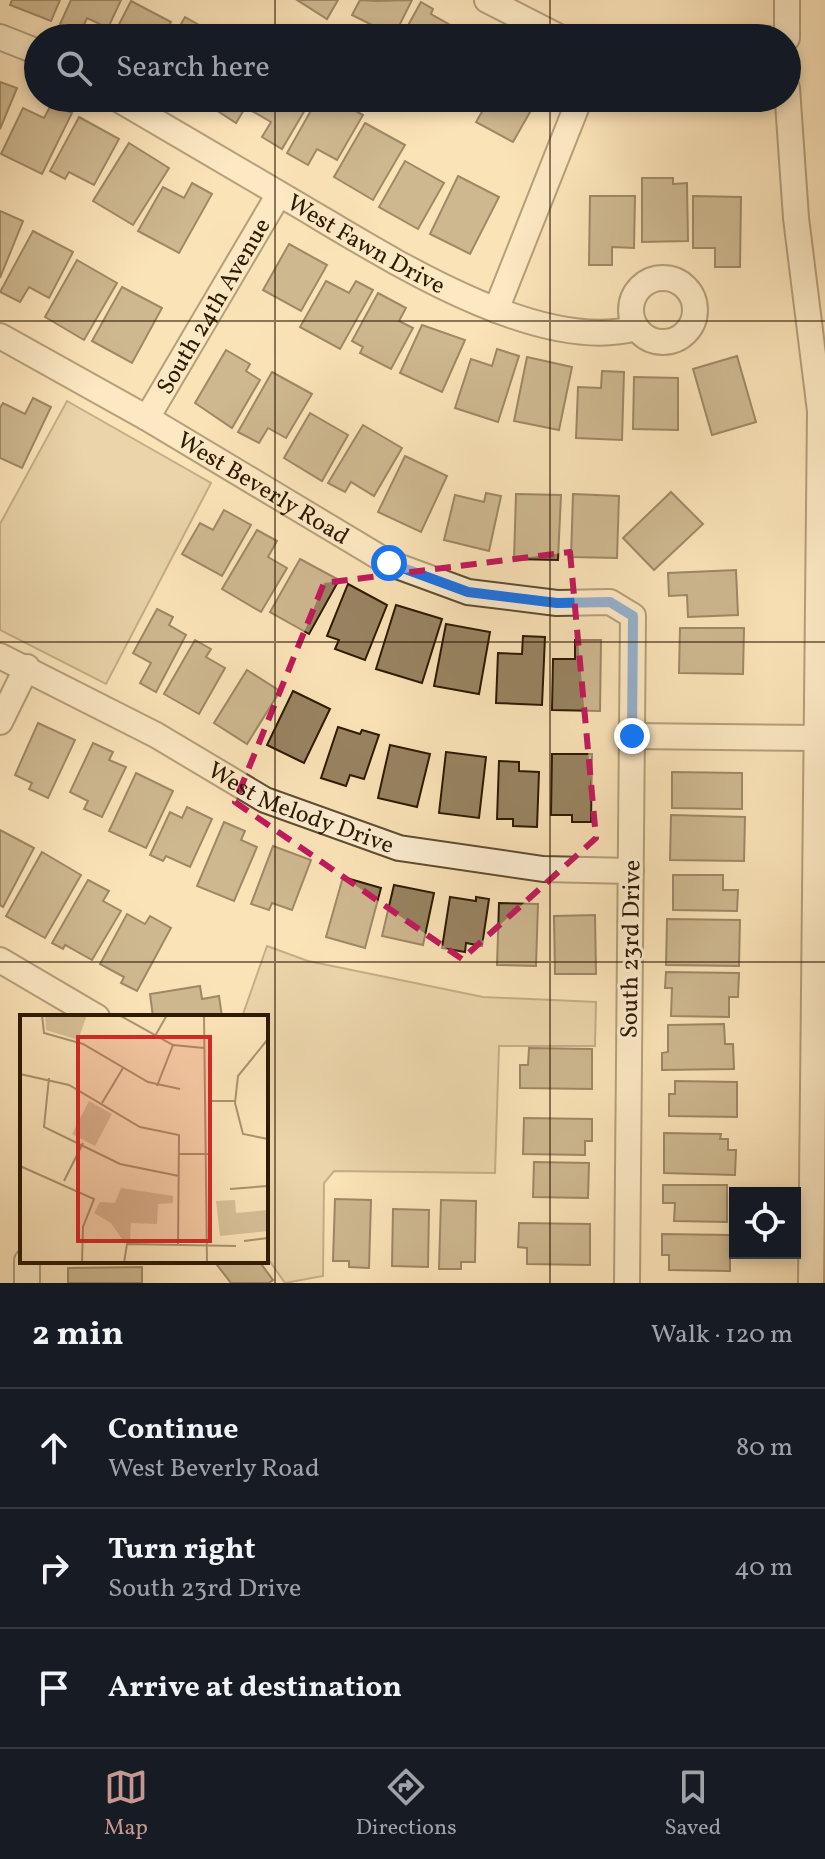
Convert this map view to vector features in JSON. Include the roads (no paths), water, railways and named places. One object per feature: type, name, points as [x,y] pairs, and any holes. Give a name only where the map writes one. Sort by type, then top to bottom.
[{"type":"street","points":[[487,0],[534,24]]},
{"type":"street","points":[[787,0],[787,24]]},
{"type":"street","points":[[0,37],[24,46]]},
{"type":"street","name":"West Fawn Drive","points":[[140,112],[437,287],[496,310],[592,332],[636,328]]},
{"type":"street","points":[[496,310],[574,112]]},
{"type":"street","points":[[789,112],[796,218],[822,411],[811,1283]]},
{"type":"street","name":"South 24th Avenue","points":[[147,418],[279,194]]},
{"type":"street","name":"West Beverly Road","points":[[0,336],[147,418],[389,563],[468,592],[557,603],[610,602],[633,616]]},
{"type":"street","name":"South 23rd Drive","points":[[627,1283],[633,616]]},
{"type":"street","name":"West Melody Drive","points":[[0,656],[156,735],[265,800],[399,848],[543,869],[631,871]]},
{"type":"street","points":[[0,722],[27,667]]},
{"type":"street","points":[[632,736],[818,738]]},
{"type":"street","points":[[0,960],[94,1015]]}]
